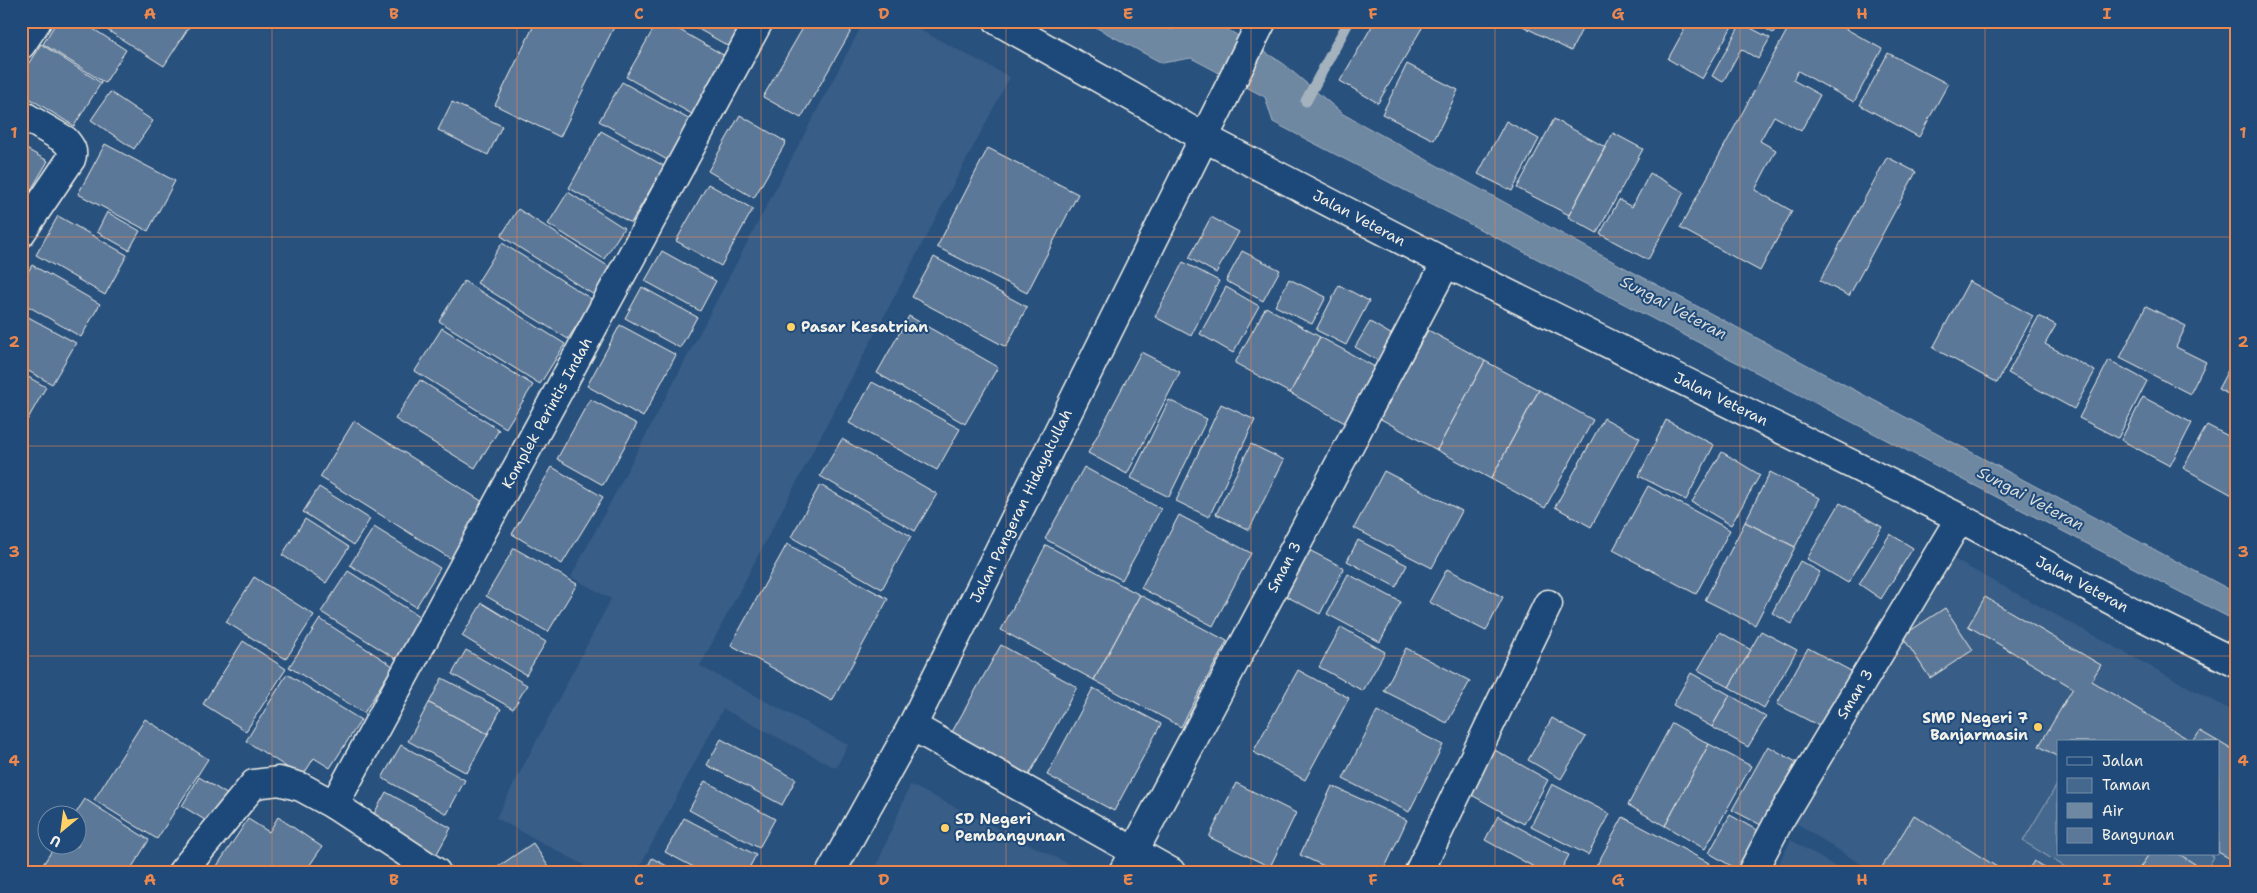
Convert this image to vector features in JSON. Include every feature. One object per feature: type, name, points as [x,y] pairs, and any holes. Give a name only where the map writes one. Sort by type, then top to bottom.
[{"type":"street","points":[[21,45],[37,21]]},
{"type":"street","name":"Komplek Perintis Indah","points":[[334,805],[759,21]]},
{"type":"street","name":"Jalan Veteran","points":[[998,21],[1205,138],[1446,263],[1960,518],[2137,614],[2236,663]]},
{"type":"street","name":"Jalan Pangeran Hidayatullah","points":[[831,872],[912,726],[1259,26]]},
{"type":"street","points":[[21,114],[65,140],[71,146],[73,153],[71,159],[21,233]]},
{"type":"street","name":"Sman 3","points":[[1128,861],[1446,263]]},
{"type":"street","name":"Sman 3","points":[[1752,872],[1779,820],[1960,518]]},
{"type":"street","points":[[1419,872],[1548,604]]},
{"type":"street","points":[[912,726],[1128,861],[1171,872]]},
{"type":"street","points":[[182,872],[254,784],[279,781],[301,787],[334,805],[436,872]]},
{"type":"shaded area","name":"Pasar Kesatrian","points":[[864,21],[903,21],[1010,77],[700,666],[848,745],[836,768],[723,709],[637,872],[581,872],[584,865],[496,818],[611,599],[571,577]]},
{"type":"shaded area","name":"SMP Negeri 7 Banjarmasin","points":[[1946,555],[2236,713],[2236,872],[1873,872],[1785,816]]},
{"type":"shaded area","name":"SD Negeri Pembangunan","points":[[911,785],[1085,872],[874,872]]},
{"type":"shaded area","points":[[1791,840],[1844,872],[1774,872]]},
{"type":"green space","points":[[2057,785],[2057,856],[2214,857],[2205,872],[2073,872],[2023,841]]},
{"type":"water","name":"Sungai Veteran","points":[[1084,21],[1155,21],[1172,30],[1186,21],[1214,21],[1281,62],[1343,114],[1599,254],[2236,593],[2236,621],[1273,122],[1265,97],[1191,58],[1162,63]]},
{"type":"building","points":[[57,21],[81,21],[126,50],[105,83],[43,44]]},
{"type":"building","points":[[93,21],[181,21],[189,27],[164,66]]},
{"type":"building","points":[[536,21],[617,21],[560,137],[495,105]]},
{"type":"building","points":[[658,21],[664,21],[732,60],[699,118],[626,77]]},
{"type":"building","points":[[684,21],[747,21],[732,48]]},
{"type":"building","points":[[807,21],[835,21],[851,31],[801,118],[763,97]]},
{"type":"building","points":[[1375,21],[1426,21],[1378,103],[1340,81]]},
{"type":"building","points":[[1513,21],[1586,21],[1571,51]]},
{"type":"building","points":[[1689,21],[1735,21],[1702,79],[1668,59]]},
{"type":"building","points":[[1752,21],[1780,21],[1773,33]]},
{"type":"building","points":[[1792,21],[1832,21],[1882,49],[1854,102],[1798,71],[1793,80],[1820,95],[1801,131],[1774,116],[1760,141],[1776,150],[1755,190],[1792,211],[1760,271],[1680,228]]},
{"type":"building","points":[[1741,23],[1770,38],[1758,59],[1741,49],[1723,82],[1712,76]]},
{"type":"building","points":[[41,44],[101,83],[74,126],[21,93],[21,75]]},
{"type":"building","points":[[1888,53],[1948,84],[1919,137],[1860,105]]},
{"type":"building","points":[[1407,64],[1458,90],[1434,140],[1382,114]]},
{"type":"building","points":[[622,82],[692,121],[669,161],[599,121]]},
{"type":"building","points":[[110,92],[153,121],[134,149],[91,120]]},
{"type":"building","points":[[452,102],[502,126],[488,155],[438,130]]},
{"type":"building","points":[[740,115],[786,142],[754,198],[708,171]]},
{"type":"building","points":[[1554,119],[1605,147],[1569,215],[1517,188]]},
{"type":"building","points":[[1506,121],[1539,139],[1512,191],[1478,174]]},
{"type":"building","points":[[601,131],[664,166],[631,223],[569,188]]},
{"type":"building","points":[[1613,133],[1643,149],[1597,233],[1568,217]]},
{"type":"building","points":[[105,144],[175,181],[148,231],[78,194]]},
{"type":"building","points":[[21,146],[48,161],[21,207]]},
{"type":"building","points":[[988,148],[1078,194],[1027,293],[937,247]]},
{"type":"building","points":[[1887,157],[1916,172],[1849,296],[1820,281]]},
{"type":"building","points":[[1650,173],[1684,192],[1648,260],[1600,234],[1619,200],[1632,207]]},
{"type":"building","points":[[708,184],[753,209],[721,266],[676,241]]},
{"type":"building","points":[[568,192],[624,228],[604,259],[548,224]]},
{"type":"building","points":[[518,209],[611,268],[594,295],[501,236]]},
{"type":"building","points":[[107,212],[140,231],[129,250],[97,232]]},
{"type":"building","points":[[58,216],[127,255],[105,295],[36,255]]},
{"type":"building","points":[[1211,217],[1239,232],[1216,273],[1189,258]]},
{"type":"building","points":[[502,243],[593,300],[568,339],[477,283]]},
{"type":"building","points":[[662,251],[716,281],[700,311],[645,281]]},
{"type":"building","points":[[1242,251],[1280,270],[1263,301],[1226,281]]},
{"type":"building","points":[[934,257],[1027,307],[1006,347],[912,297]]},
{"type":"building","points":[[1183,262],[1219,281],[1191,336],[1155,317]]},
{"type":"building","points":[[32,265],[100,304],[81,337],[21,302],[21,283]]},
{"type":"building","points":[[1289,279],[1326,297],[1312,324],[1275,306]]},
{"type":"building","points":[[464,281],[565,344],[540,384],[439,321]]},
{"type":"building","points":[[1969,281],[2033,316],[1997,383],[1933,348]]},
{"type":"building","points":[[1339,285],[1369,301],[1346,345],[1316,330]]},
{"type":"building","points":[[642,287],[697,317],[680,348],[625,318]]},
{"type":"building","points":[[1226,287],[1259,306],[1233,353],[1200,334]]},
{"type":"building","points":[[2146,306],[2186,326],[2176,347],[2206,362],[2190,394],[2120,358]]},
{"type":"building","points":[[1266,307],[1320,337],[1290,393],[1235,363]]},
{"type":"building","points":[[21,313],[76,343],[52,384],[21,367]]},
{"type":"building","points":[[909,316],[998,367],[965,424],[877,373]]},
{"type":"building","points":[[2039,316],[2056,325],[2045,344],[2095,371],[2074,409],[2008,373]]},
{"type":"building","points":[[1370,322],[1394,336],[1380,362],[1355,347]]},
{"type":"building","points":[[620,325],[676,355],[643,417],[587,386]]},
{"type":"building","points":[[442,328],[533,385],[506,428],[415,371]]},
{"type":"building","points":[[1428,330],[1485,361],[1437,450],[1379,418]]},
{"type":"building","points":[[1320,337],[1375,367],[1345,423],[1290,393]]},
{"type":"building","points":[[1141,352],[1180,372],[1127,474],[1088,453]]},
{"type":"building","points":[[2234,359],[2236,360],[2236,398],[2218,389]]},
{"type":"building","points":[[2109,360],[2147,381],[2118,438],[2079,418]]},
{"type":"building","points":[[1485,361],[1539,390],[1491,479],[1437,450]]},
{"type":"building","points":[[21,373],[46,387],[21,431]]},
{"type":"building","points":[[420,380],[499,430],[475,468],[395,419]]},
{"type":"building","points":[[872,382],[960,429],[937,470],[849,423]]},
{"type":"building","points":[[1539,390],[1593,420],[1545,508],[1491,479]]},
{"type":"building","points":[[2143,397],[2192,423],[2170,466],[2121,440]]},
{"type":"building","points":[[590,399],[637,424],[603,485],[557,459]]},
{"type":"building","points":[[1169,400],[1207,419],[1169,497],[1131,478]]},
{"type":"building","points":[[1221,404],[1255,420],[1209,517],[1176,501]]},
{"type":"building","points":[[1604,418],[1640,438],[1591,527],[1555,507]]},
{"type":"building","points":[[1666,420],[1714,445],[1686,500],[1639,476]]},
{"type":"building","points":[[354,421],[491,507],[456,562],[320,477]]},
{"type":"building","points":[[2207,425],[2236,440],[2236,497],[2183,468]]},
{"type":"building","points":[[842,439],[937,494],[915,531],[820,476]]},
{"type":"building","points":[[1251,444],[1284,460],[1249,530],[1216,514]]},
{"type":"building","points":[[1722,452],[1760,475],[1731,525],[1692,502]]},
{"type":"building","points":[[552,467],[603,497],[562,564],[512,534]]},
{"type":"building","points":[[1084,467],[1161,509],[1122,580],[1045,539]]},
{"type":"building","points":[[1384,471],[1462,511],[1432,568],[1354,528]]},
{"type":"building","points":[[1770,472],[1820,498],[1795,547],[1745,522]]},
{"type":"building","points":[[820,485],[911,536],[882,589],[791,537]]},
{"type":"building","points":[[1648,486],[1730,530],[1696,594],[1613,550]]},
{"type":"building","points":[[319,487],[370,519],[354,545],[303,512]]},
{"type":"building","points":[[1840,503],[1882,527],[1848,583],[1807,559]]},
{"type":"building","points":[[1179,515],[1251,553],[1213,626],[1141,588]]},
{"type":"building","points":[[305,519],[349,547],[326,583],[282,555]]},
{"type":"building","points":[[1745,522],[1795,547],[1755,625],[1705,600]]},
{"type":"building","points":[[374,527],[440,568],[416,607],[350,565]]},
{"type":"building","points":[[1890,534],[1913,548],[1881,599],[1859,584]]},
{"type":"building","points":[[1358,540],[1407,565],[1396,587],[1347,561]]},
{"type":"building","points":[[787,544],[888,599],[832,701],[731,645]]},
{"type":"building","points":[[1046,545],[1140,595],[1094,680],[1001,630]]},
{"type":"building","points":[[514,548],[577,584],[548,632],[486,596]]},
{"type":"building","points":[[1305,548],[1344,568],[1320,614],[1282,594]]},
{"type":"building","points":[[1800,561],[1820,572],[1792,624],[1772,613]]},
{"type":"building","points":[[1447,569],[1503,597],[1486,631],[1429,602]]},
{"type":"building","points":[[348,571],[422,618],[396,659],[321,612]]},
{"type":"building","points":[[1348,574],[1401,602],[1380,642],[1327,614]]},
{"type":"building","points":[[254,577],[314,615],[286,659],[226,622]]},
{"type":"building","points":[[1140,595],[1227,641],[1181,727],[1094,680]]},
{"type":"building","points":[[1985,597],[2101,665],[2091,681],[2190,740],[2057,740],[2057,756],[2039,746],[2073,688],[1968,626]]},
{"type":"building","points":[[482,603],[546,642],[526,675],[462,636]]},
{"type":"building","points":[[1945,608],[1973,650],[1930,678],[1902,636]]},
{"type":"building","points":[[320,619],[393,666],[364,713],[289,667]]},
{"type":"building","points":[[1341,627],[1385,652],[1363,691],[1319,667]]},
{"type":"building","points":[[1761,631],[1797,650],[1764,708],[1729,687]]},
{"type":"building","points":[[1720,632],[1751,650],[1729,687],[1698,670]]},
{"type":"building","points":[[243,641],[286,669],[246,731],[203,704]]},
{"type":"building","points":[[1001,645],[1077,687],[1029,775],[952,732]]},
{"type":"building","points":[[1406,648],[1470,681],[1447,723],[1384,691]]},
{"type":"building","points":[[1808,648],[1851,671],[1821,727],[1777,704]]},
{"type":"building","points":[[466,650],[527,685],[513,709],[452,674]]},
{"type":"building","points":[[1298,670],[1349,698],[1305,780],[1253,752]]},
{"type":"building","points":[[1691,673],[1730,695],[1712,727],[1673,705]]},
{"type":"building","points":[[287,674],[361,720],[330,768],[314,758],[302,777],[246,741]]},
{"type":"building","points":[[442,678],[501,709],[488,734],[429,703]]},
{"type":"building","points":[[1093,688],[1161,724],[1114,811],[1047,775]]},
{"type":"building","points":[[1730,695],[1766,717],[1748,747],[1712,727]]},
{"type":"building","points":[[429,703],[488,734],[467,773],[408,741]]},
{"type":"building","points":[[1377,711],[1443,745],[1409,812],[1343,779]]},
{"type":"building","points":[[1552,718],[1586,737],[1561,779],[1528,760]]},
{"type":"building","points":[[145,719],[208,759],[157,839],[94,800]]},
{"type":"building","points":[[1672,723],[1709,744],[1665,826],[1628,805]]},
{"type":"building","points":[[2200,731],[2215,740],[2194,740]]},
{"type":"building","points":[[721,739],[796,779],[782,805],[707,765]]},
{"type":"building","points":[[2220,743],[2236,752],[2236,862],[2220,853]]},
{"type":"building","points":[[1709,744],[1751,766],[1705,849],[1665,826]]},
{"type":"building","points":[[401,745],[465,780],[447,814],[382,778]]},
{"type":"building","points":[[1768,746],[1796,762],[1761,825],[1732,810]]},
{"type":"building","points":[[1493,749],[1548,780],[1524,824],[1468,793]]},
{"type":"building","points":[[199,777],[230,796],[213,825],[182,806]]},
{"type":"building","points":[[705,781],[775,819],[759,848],[689,810]]},
{"type":"building","points":[[1236,783],[1296,813],[1270,867],[1209,837]]},
{"type":"building","points":[[1552,784],[1610,814],[1588,855],[1531,826]]},
{"type":"building","points":[[1332,786],[1407,820],[1383,872],[1337,872],[1300,855]]},
{"type":"building","points":[[386,792],[451,828],[435,857],[370,821]]},
{"type":"building","points":[[85,799],[149,840],[129,872],[44,872],[40,869],[48,856],[88,856],[88,806],[80,806]]},
{"type":"building","points":[[1730,815],[1760,832],[1738,870],[1709,853]]},
{"type":"building","points":[[1914,815],[2005,872],[1879,872]]},
{"type":"building","points":[[1498,816],[1569,855],[1560,872],[1543,872],[1485,840]]},
{"type":"building","points":[[278,817],[322,847],[305,872],[213,872],[248,819],[269,832]]},
{"type":"building","points":[[1623,817],[1709,863],[1705,872],[1593,872]]},
{"type":"building","points":[[684,818],[756,855],[747,872],[703,872],[665,852]]},
{"type":"building","points":[[533,843],[552,872],[498,872],[496,868]]},
{"type":"building","points":[[2148,856],[2182,856],[2195,864],[2191,872],[2137,872]]},
{"type":"building","points":[[652,858],[678,872],[645,872]]},
{"type":"building","points":[[2034,861],[2051,872],[2027,872]]},
{"type":"waterway","points":[[1306,101],[1349,21]]},
{"type":"place","name":"Pasar Kesatrian","points":[[791,327]]},
{"type":"place","name":"SMP Negeri 7 Banjarmasin","points":[[2038,727]]},
{"type":"place","name":"SD Negeri Pembangunan","points":[[945,828]]}]
